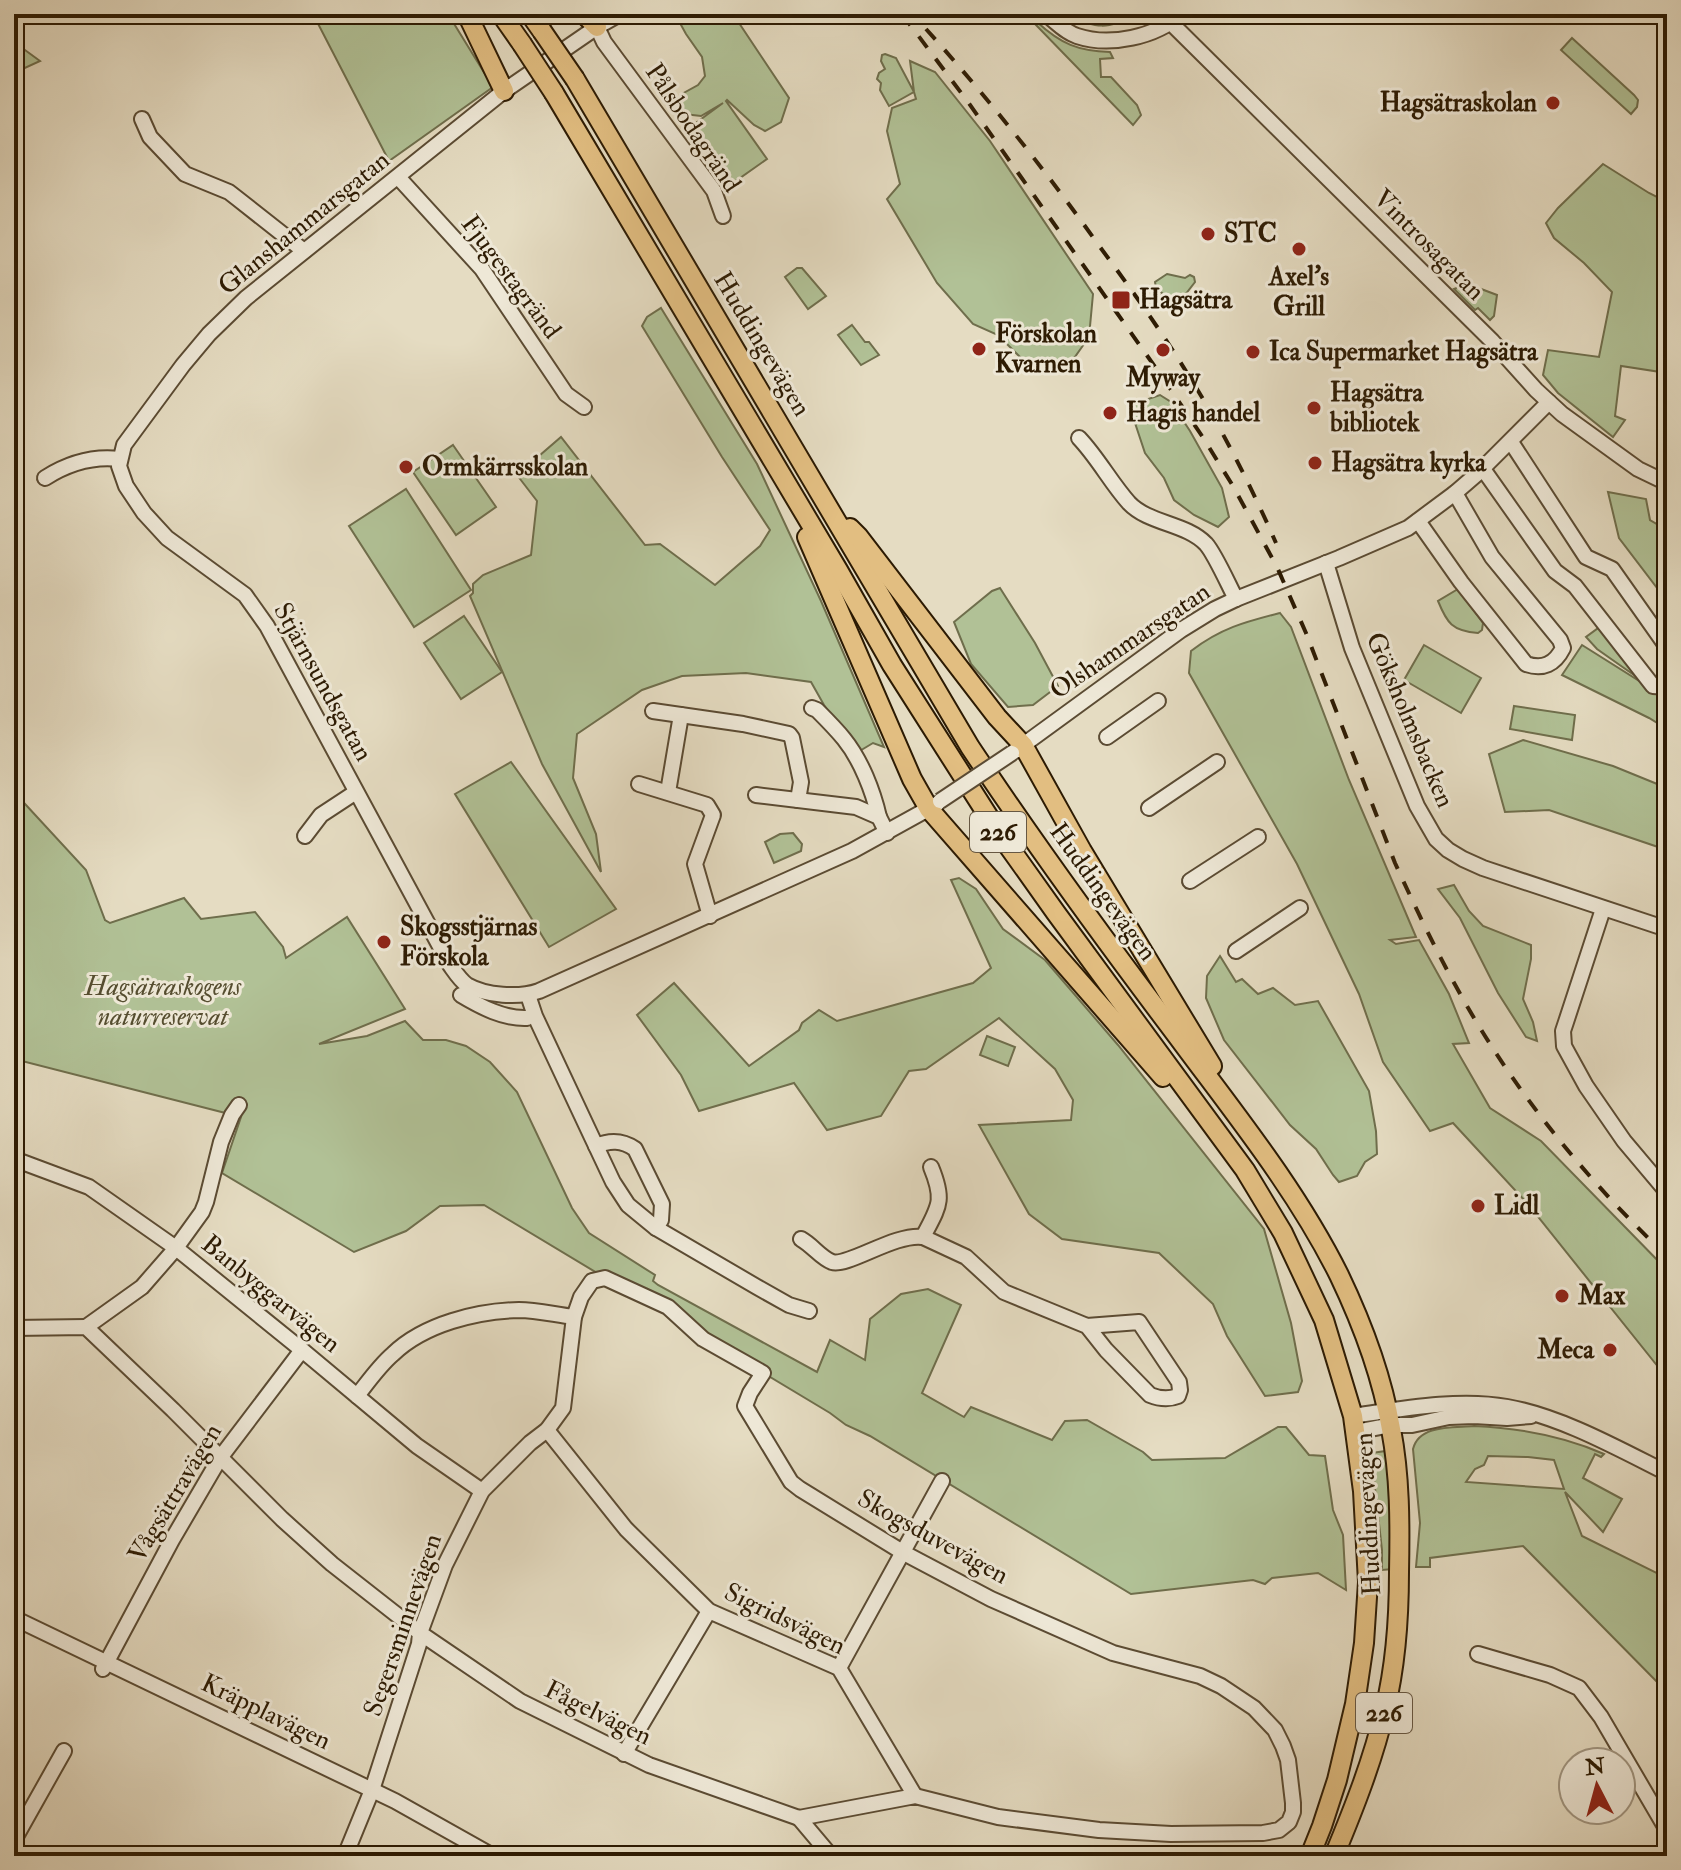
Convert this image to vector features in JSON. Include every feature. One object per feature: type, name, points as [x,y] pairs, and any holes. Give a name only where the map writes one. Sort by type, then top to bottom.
[{"type":"main road","points":[[467,14],[504,91]]},
{"type":"main road","name":"Huddingevägen","points":[[501,14],[554,93],[892,665],[999,833],[1259,1190],[1324,1320],[1354,1424],[1363,1491],[1368,1582],[1364,1643],[1355,1704],[1343,1759],[1310,1856]]},
{"type":"main road","name":"Huddingevägen","points":[[530,14],[575,79],[925,674],[1002,795],[1120,961],[1231,1107],[1308,1219],[1357,1317],[1389,1418],[1399,1505],[1399,1609],[1396,1649],[1385,1709],[1366,1778],[1334,1856]]},
{"type":"main road","points":[[794,496],[804,531],[912,779],[1178,1093],[1231,1149]]},
{"type":"main road","points":[[832,513],[858,536],[1018,749],[1211,1064],[1231,1107]]},
{"type":"street","name":"Glanshammarsgatan","points":[[119,459],[124,445],[183,365],[246,298],[590,20],[620,14]]},
{"type":"street","points":[[1046,14],[1068,32],[1096,40],[1131,37],[1176,18]]},
{"type":"street","name":"Vintrosagatan","points":[[1176,18],[1492,341],[1536,390],[1562,414],[1638,469],[1667,483]]},
{"type":"street","name":"Pålsbodagränd","points":[[590,20],[714,191],[723,216]]},
{"type":"street","points":[[142,119],[150,137],[185,174],[229,192],[304,251]]},
{"type":"street","name":"Fjugestagränd","points":[[398,177],[482,269],[566,394],[584,407]]},
{"type":"street","name":"Olshammarsgatan","points":[[528,995],[710,916],[887,833],[1018,749],[1181,630],[1215,609],[1418,521],[1483,469],[1549,402]]},
{"type":"street","points":[[1079,438],[1130,505],[1197,537],[1208,546],[1236,599]]},
{"type":"street","points":[[1511,442],[1586,557],[1612,569],[1667,647]]},
{"type":"street","points":[[45,478],[69,465],[107,458],[119,459]]},
{"type":"street","name":"Stjärnsundsgatan","points":[[119,459],[126,486],[154,524],[167,538],[236,586],[253,604],[456,974],[479,990],[528,995]]},
{"type":"street","points":[[1483,469],[1555,571],[1575,586],[1653,686],[1667,687]]},
{"type":"street","points":[[1418,521],[1461,582],[1526,664],[1536,668],[1550,664],[1563,648],[1560,640],[1492,557],[1455,493]]},
{"type":"street","name":"Göksholmsbacken","points":[[1326,563],[1352,648],[1417,806],[1436,839],[1448,850],[1474,864],[1667,929]]},
{"type":"street","points":[[1107,737],[1158,701]]},
{"type":"street","points":[[812,708],[845,740],[854,754],[887,833]]},
{"type":"street","points":[[653,711],[789,734],[801,782],[798,800]]},
{"type":"street","points":[[668,792],[681,715]]},
{"type":"street","points":[[1149,808],[1217,762]]},
{"type":"street","points":[[639,784],[707,805],[711,810],[713,815],[695,864],[710,916]]},
{"type":"street","name":"Stjärnsundsgatan","points":[[305,836],[321,815],[356,792]]},
{"type":"street","points":[[756,795],[856,807],[879,817]]},
{"type":"street","points":[[1190,881],[1258,837]]},
{"type":"street","points":[[1236,951],[1300,908]]},
{"type":"street","points":[[1603,909],[1563,1031],[1564,1046],[1586,1086],[1616,1129],[1667,1192]]},
{"type":"street","points":[[461,995],[497,1013],[527,1018]]},
{"type":"street","points":[[528,995],[613,1182],[628,1205],[656,1228],[789,1305],[809,1311]]},
{"type":"street","points":[[14,1328],[86,1327],[142,1287],[202,1212],[221,1142],[239,1105]]},
{"type":"street","points":[[596,1146],[613,1140],[635,1149],[662,1204],[661,1220],[656,1228]]},
{"type":"street","name":"Banbyggarvägen","points":[[14,1159],[89,1187],[176,1248],[417,1446],[482,1491]]},
{"type":"street","points":[[923,1237],[939,1205],[937,1183],[931,1167]]},
{"type":"street","points":[[801,1239],[829,1261],[840,1263],[899,1239],[923,1237],[966,1257],[1004,1292],[1087,1326],[1139,1322],[1179,1382],[1178,1396],[1170,1399],[1150,1395],[1087,1326]]},
{"type":"street","name":"Skogsduvevägen","points":[[581,1297],[592,1281],[605,1278],[626,1286],[668,1307],[703,1339],[763,1373],[745,1406],[791,1482],[904,1553],[991,1599],[1113,1653],[1200,1676],[1254,1708],[1275,1730],[1288,1760],[1293,1803],[1291,1817],[1279,1830],[1216,1835],[1099,1830],[998,1817],[915,1796]]},
{"type":"street","name":"Segersminnevägen","points":[[345,1856],[372,1790],[420,1633],[445,1565],[482,1491],[547,1430],[563,1408],[574,1317],[581,1297]]},
{"type":"street","points":[[357,1396],[392,1354],[428,1330],[483,1312],[529,1311],[574,1317]]},
{"type":"street","name":"Fågelvägen","points":[[86,1327],[282,1519],[332,1564],[420,1633],[520,1701],[624,1754],[799,1818]]},
{"type":"street","name":"Vågsättravägen","points":[[105,1666],[220,1458],[302,1350]]},
{"type":"street","points":[[1354,1424],[1477,1404],[1509,1407],[1581,1432],[1667,1473]]},
{"type":"street","name":"Sigridsvägen","points":[[547,1430],[626,1529],[709,1611],[839,1668],[915,1796]]},
{"type":"street","points":[[839,1668],[942,1481]]},
{"type":"street","points":[[624,1754],[709,1611]]},
{"type":"street","name":"Kräpplavägen","points":[[14,1618],[105,1666],[372,1790],[493,1856]]},
{"type":"street","points":[[1478,1654],[1550,1675],[1579,1688],[1601,1717],[1667,1830]]},
{"type":"street","points":[[14,1840],[64,1751]]},
{"type":"street","points":[[831,1856],[799,1818],[915,1796]]},
{"type":"green space","points":[[313,14],[448,14],[493,87],[389,161]]},
{"type":"green space","points":[[675,14],[733,14],[789,98],[781,122],[765,131],[726,101],[767,159],[730,185],[689,128],[723,103],[701,116],[684,114],[680,95],[698,85],[705,76],[702,57]]},
{"type":"green space","points":[[1065,14],[1138,14],[1102,26]]},
{"type":"green space","points":[[1037,22],[1070,45],[1110,52],[1113,58],[1100,59],[1101,77],[1111,77],[1137,105],[1141,115],[1133,125],[1035,24]]},
{"type":"green space","points":[[1572,38],[1638,100],[1631,114],[1561,50]]},
{"type":"green space","points":[[14,42],[40,61],[14,73]]},
{"type":"green space","points":[[885,54],[896,58],[914,92],[889,106],[877,79],[885,69],[881,61]]},
{"type":"green space","points":[[910,61],[935,72],[990,141],[1093,294],[1089,337],[1072,361],[1051,365],[1026,363],[998,335],[973,324],[937,283],[887,199],[900,184],[887,131],[892,108],[916,99]]},
{"type":"green space","points":[[1603,164],[1667,202],[1667,373],[1621,366],[1615,416],[1625,420],[1613,437],[1558,393],[1543,375],[1548,350],[1599,357],[1612,292],[1554,238],[1546,223]]},
{"type":"green space","points":[[802,268],[826,296],[808,309],[785,277]]},
{"type":"green space","points":[[1167,274],[1185,278],[1190,275],[1195,282],[1181,300],[1173,300],[1163,306],[1159,301],[1162,293],[1155,282]]},
{"type":"green space","points":[[1468,284],[1497,295],[1494,316],[1490,320],[1454,289]]},
{"type":"green space","points":[[661,308],[757,464],[884,747],[873,743],[858,752],[811,682],[746,673],[682,676],[642,690],[577,734],[573,778],[596,834],[601,872],[542,764],[470,596],[473,584],[483,575],[531,555],[537,501],[517,475],[561,437],[645,545],[660,544],[715,585],[760,546],[770,530],[642,326],[647,317]]},
{"type":"green space","points":[[852,325],[879,355],[861,365],[838,335]]},
{"type":"green space","points":[[1160,395],[1171,402],[1222,488],[1229,517],[1218,527],[1174,500],[1164,478],[1145,453],[1131,411],[1136,403]]},
{"type":"green space","points":[[453,445],[496,507],[456,535],[413,472]]},
{"type":"green space","points":[[406,489],[471,590],[414,627],[349,526]]},
{"type":"green space","points":[[1608,492],[1646,499],[1650,520],[1667,530],[1667,601],[1619,538]]},
{"type":"green space","points":[[1000,588],[1058,686],[1033,705],[1008,707],[971,664],[954,622]]},
{"type":"green space","points":[[1458,589],[1483,623],[1478,633],[1456,628],[1441,609],[1438,601]]},
{"type":"green space","points":[[1280,613],[1291,627],[1349,780],[1416,937],[1390,940],[1396,944],[1419,940],[1449,994],[1469,1043],[1453,1044],[1490,1108],[1541,1141],[1667,1270],[1667,1378],[1527,1203],[1453,1123],[1430,1131],[1383,1062],[1359,994],[1297,864],[1189,673],[1191,651],[1202,643],[1234,627]]},
{"type":"green space","points":[[464,616],[502,672],[461,699],[424,643]]},
{"type":"green space","points":[[1601,626],[1641,680],[1597,649],[1586,637]]},
{"type":"green space","points":[[1424,645],[1481,678],[1461,713],[1404,680]]},
{"type":"green space","points":[[1582,645],[1649,687],[1667,692],[1667,729],[1562,675]]},
{"type":"green space","points":[[1514,706],[1575,715],[1572,740],[1510,729]]},
{"type":"green space","points":[[1523,740],[1613,766],[1667,788],[1667,850],[1549,810],[1505,812],[1489,754]]},
{"type":"green space","points":[[511,762],[616,909],[549,947],[455,794]]},
{"type":"green space","name":"Hagsätraskogens naturreservat","points":[[14,792],[86,870],[105,920],[110,923],[184,898],[201,919],[255,912],[283,947],[286,958],[347,917],[405,1009],[319,1044],[367,1036],[405,1021],[423,1040],[446,1040],[466,1046],[490,1062],[517,1092],[572,1208],[589,1233],[655,1275],[653,1281],[658,1285],[817,1372],[830,1340],[865,1360],[870,1319],[901,1294],[928,1289],[961,1305],[922,1393],[964,1417],[971,1407],[1052,1440],[1065,1421],[1087,1420],[1152,1460],[1225,1458],[1278,1427],[1286,1427],[1309,1455],[1325,1456],[1333,1510],[1343,1535],[1346,1590],[1318,1573],[1272,1578],[1265,1584],[1253,1580],[1131,1594],[484,1205],[440,1206],[406,1231],[354,1252],[222,1173],[241,1117],[14,1059]]},
{"type":"green space","points":[[793,833],[802,844],[801,851],[774,863],[765,842],[780,834]]},
{"type":"green space","points":[[959,878],[976,889],[1003,929],[1045,960],[1118,1045],[1264,1229],[1291,1323],[1302,1381],[1298,1392],[1265,1396],[1227,1336],[1213,1304],[1159,1253],[1062,1239],[1029,1214],[979,1125],[1071,1120],[1073,1100],[1055,1069],[999,1018],[926,1069],[909,1071],[881,1116],[827,1130],[794,1083],[699,1111],[681,1075],[637,1015],[674,983],[749,1066],[799,1030],[802,1023],[819,1010],[837,1021],[973,983],[991,968],[951,880]]},
{"type":"green space","points":[[1454,885],[1469,911],[1483,926],[1531,945],[1523,999],[1537,1041],[1526,1037],[1498,993],[1460,918],[1438,889]]},
{"type":"green space","points":[[1220,956],[1236,982],[1242,979],[1258,994],[1273,988],[1295,1005],[1318,1001],[1369,1091],[1377,1154],[1365,1162],[1357,1176],[1339,1182],[1316,1149],[1290,1125],[1224,1040],[1206,998],[1207,976]]},
{"type":"green space","points":[[987,1036],[1015,1047],[1008,1066],[980,1055]]},
{"type":"green space","points":[[1474,1426],[1540,1434],[1604,1454],[1601,1457],[1595,1454],[1583,1478],[1622,1499],[1603,1532],[1565,1492],[1582,1536],[1667,1578],[1667,1692],[1523,1546],[1430,1558],[1430,1567],[1416,1567],[1420,1523],[1413,1449],[1422,1435],[1430,1431]],"holes":[[[1488,1456],[1554,1460],[1564,1489],[1466,1482],[1475,1469],[1484,1465]]]},
{"type":"green space","points":[[1386,1451],[1393,1569],[1382,1570],[1371,1453]]},
{"type":"railway","points":[[902,14],[1165,381],[1233,486],[1277,567],[1306,633],[1395,863],[1437,951],[1485,1036],[1569,1152],[1667,1256]]},
{"type":"railway","points":[[926,29],[1038,163],[1157,327],[1224,437],[1276,543]]},
{"type":"place","name":"Hagsätraskolan","points":[[1553,103]]},
{"type":"place","name":"STC","points":[[1208,234]]},
{"type":"place","name":"Axel's Grill","points":[[1299,249]]},
{"type":"place","name":"Hagsätra","points":[[1121,300]]},
{"type":"place","name":"Förskolan Kvarnen","points":[[979,349]]},
{"type":"place","name":"Myway","points":[[1163,350]]},
{"type":"place","name":"Ica Supermarket Hagsätra","points":[[1253,352]]},
{"type":"place","name":"Hagsätra bibliotek","points":[[1314,408]]},
{"type":"place","name":"Hagis handel","points":[[1110,413]]},
{"type":"place","name":"Hagsätra kyrka","points":[[1315,463]]},
{"type":"place","name":"Ormkärrsskolan","points":[[406,467]]},
{"type":"place","name":"Skogsstjärnas Förskola","points":[[384,942]]},
{"type":"place","name":"Lidl","points":[[1478,1206]]},
{"type":"place","name":"Max","points":[[1562,1296]]},
{"type":"place","name":"Meca","points":[[1610,1350]]}]
